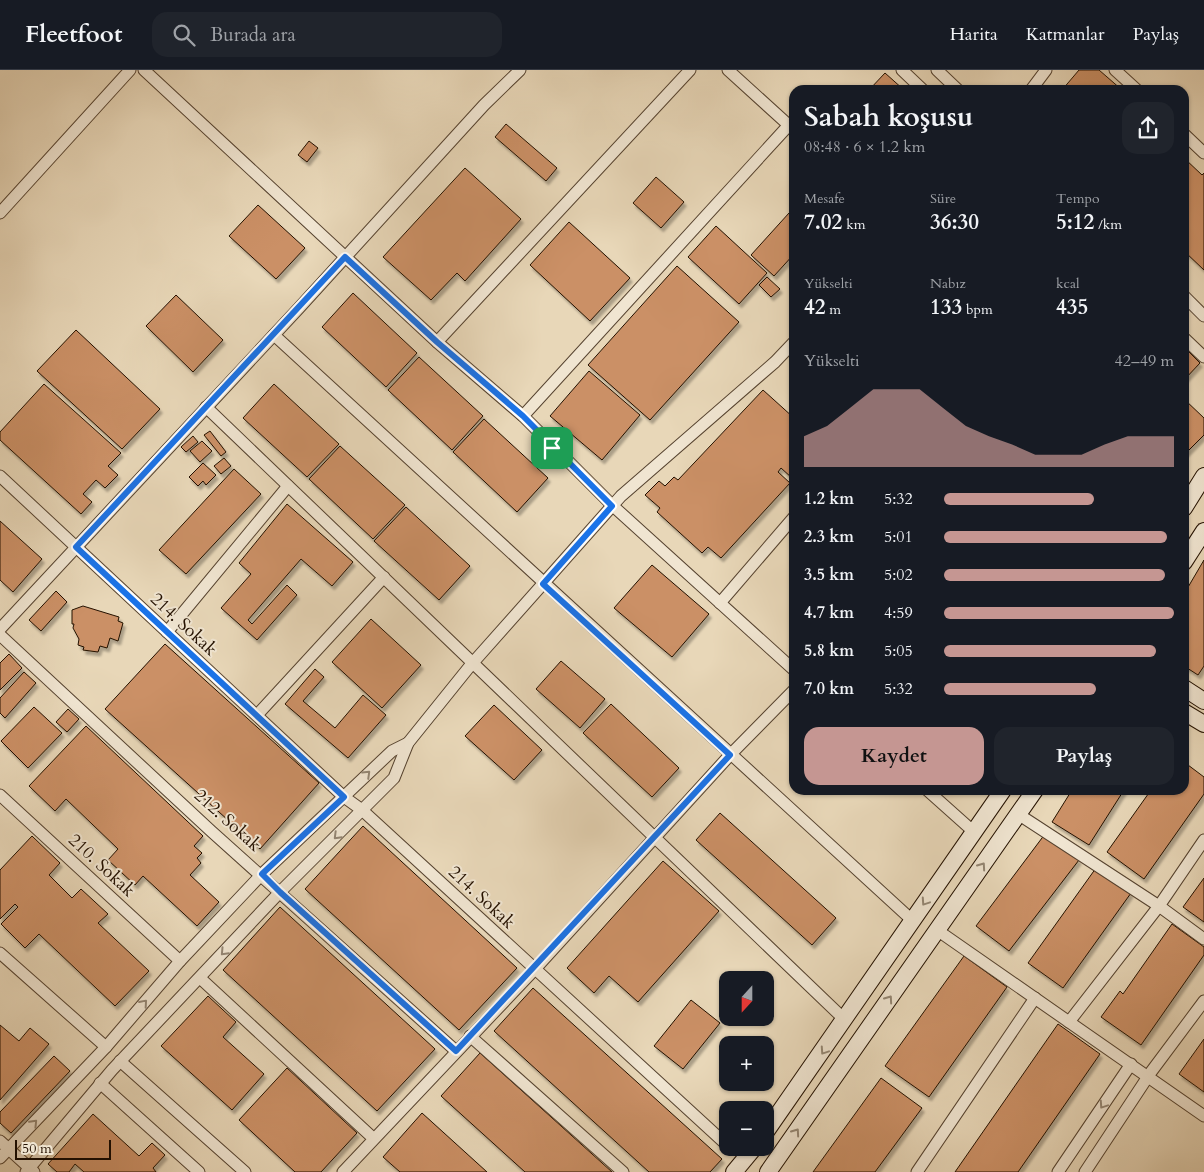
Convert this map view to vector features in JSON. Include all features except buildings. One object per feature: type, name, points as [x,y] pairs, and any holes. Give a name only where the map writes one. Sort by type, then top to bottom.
[{"type":"main road","points":[[1189,497],[1204,476]]},
{"type":"main road","points":[[1189,554],[1204,531]]},
{"type":"main road","points":[[1189,691],[1204,701]]},
{"type":"main road","points":[[1189,715],[1204,724]]},
{"type":"main road","points":[[774,1120],[999,795]]},
{"type":"main road","points":[[768,1172],[1031,795]]},
{"type":"street","points":[[0,213],[130,70]]},
{"type":"street","points":[[144,70],[437,342],[523,416],[612,506],[789,665]]},
{"type":"street","points":[[0,628],[274,335],[484,105],[520,70]]},
{"type":"street","points":[[437,342],[690,70]]},
{"type":"street","points":[[728,70],[789,126]]},
{"type":"street","points":[[902,70],[918,85]]},
{"type":"street","points":[[937,70],[953,85]]},
{"type":"street","points":[[1035,85],[1046,70]]},
{"type":"street","points":[[1115,70],[1131,85]]},
{"type":"street","points":[[523,416],[789,130]]},
{"type":"street","points":[[1189,139],[1204,153]]},
{"type":"street","points":[[1189,301],[1204,316]]},
{"type":"street","points":[[274,335],[543,584],[913,921]]},
{"type":"street","points":[[1189,343],[1204,357]]},
{"type":"street","points":[[4,1144],[30,1171],[100,1083],[120,1061],[280,892],[394,778],[408,744],[473,663],[621,496],[775,362],[789,347]]},
{"type":"street","points":[[206,407],[845,1020]]},
{"type":"street","name":"214. Sokak","points":[[0,476],[344,797],[362,810],[719,1139]]},
{"type":"street","points":[[167,632],[288,486]]},
{"type":"street","points":[[720,603],[789,523]]},
{"type":"street","points":[[256,715],[384,577]]},
{"type":"street","name":"212. Sokak","points":[[0,635],[212,831],[262,874],[456,1051]]},
{"type":"street","points":[[343,1172],[373,1138],[535,969],[730,755],[789,695]]},
{"type":"street","points":[[0,1158],[4,1144],[106,1047],[180,961],[262,874],[392,751],[408,744]]},
{"type":"street","name":"210. Sokak","points":[[0,795],[180,961]]},
{"type":"street","points":[[933,795],[974,832]]},
{"type":"street","points":[[1018,814],[1158,906],[1204,939]]},
{"type":"street","points":[[1069,1022],[1158,906],[1204,840]]},
{"type":"street","points":[[937,930],[1204,1115]]},
{"type":"street","points":[[0,953],[106,1047]]},
{"type":"street","points":[[200,978],[373,1138]]},
{"type":"street","points":[[917,1172],[1035,998]]},
{"type":"street","points":[[1085,1172],[1148,1077],[1204,1000]]},
{"type":"street","points":[[470,1036],[623,1172]]},
{"type":"street","points":[[120,1061],[245,1172]]},
{"type":"street","points":[[1058,1172],[1131,1064]]},
{"type":"street","points":[[100,1083],[199,1172]]},
{"type":"route","points":[[345,257],[437,342],[523,416],[552,448],[612,506],[543,584],[730,755],[535,969],[456,1051],[262,874],[344,797],[76,547],[345,257]]}]
